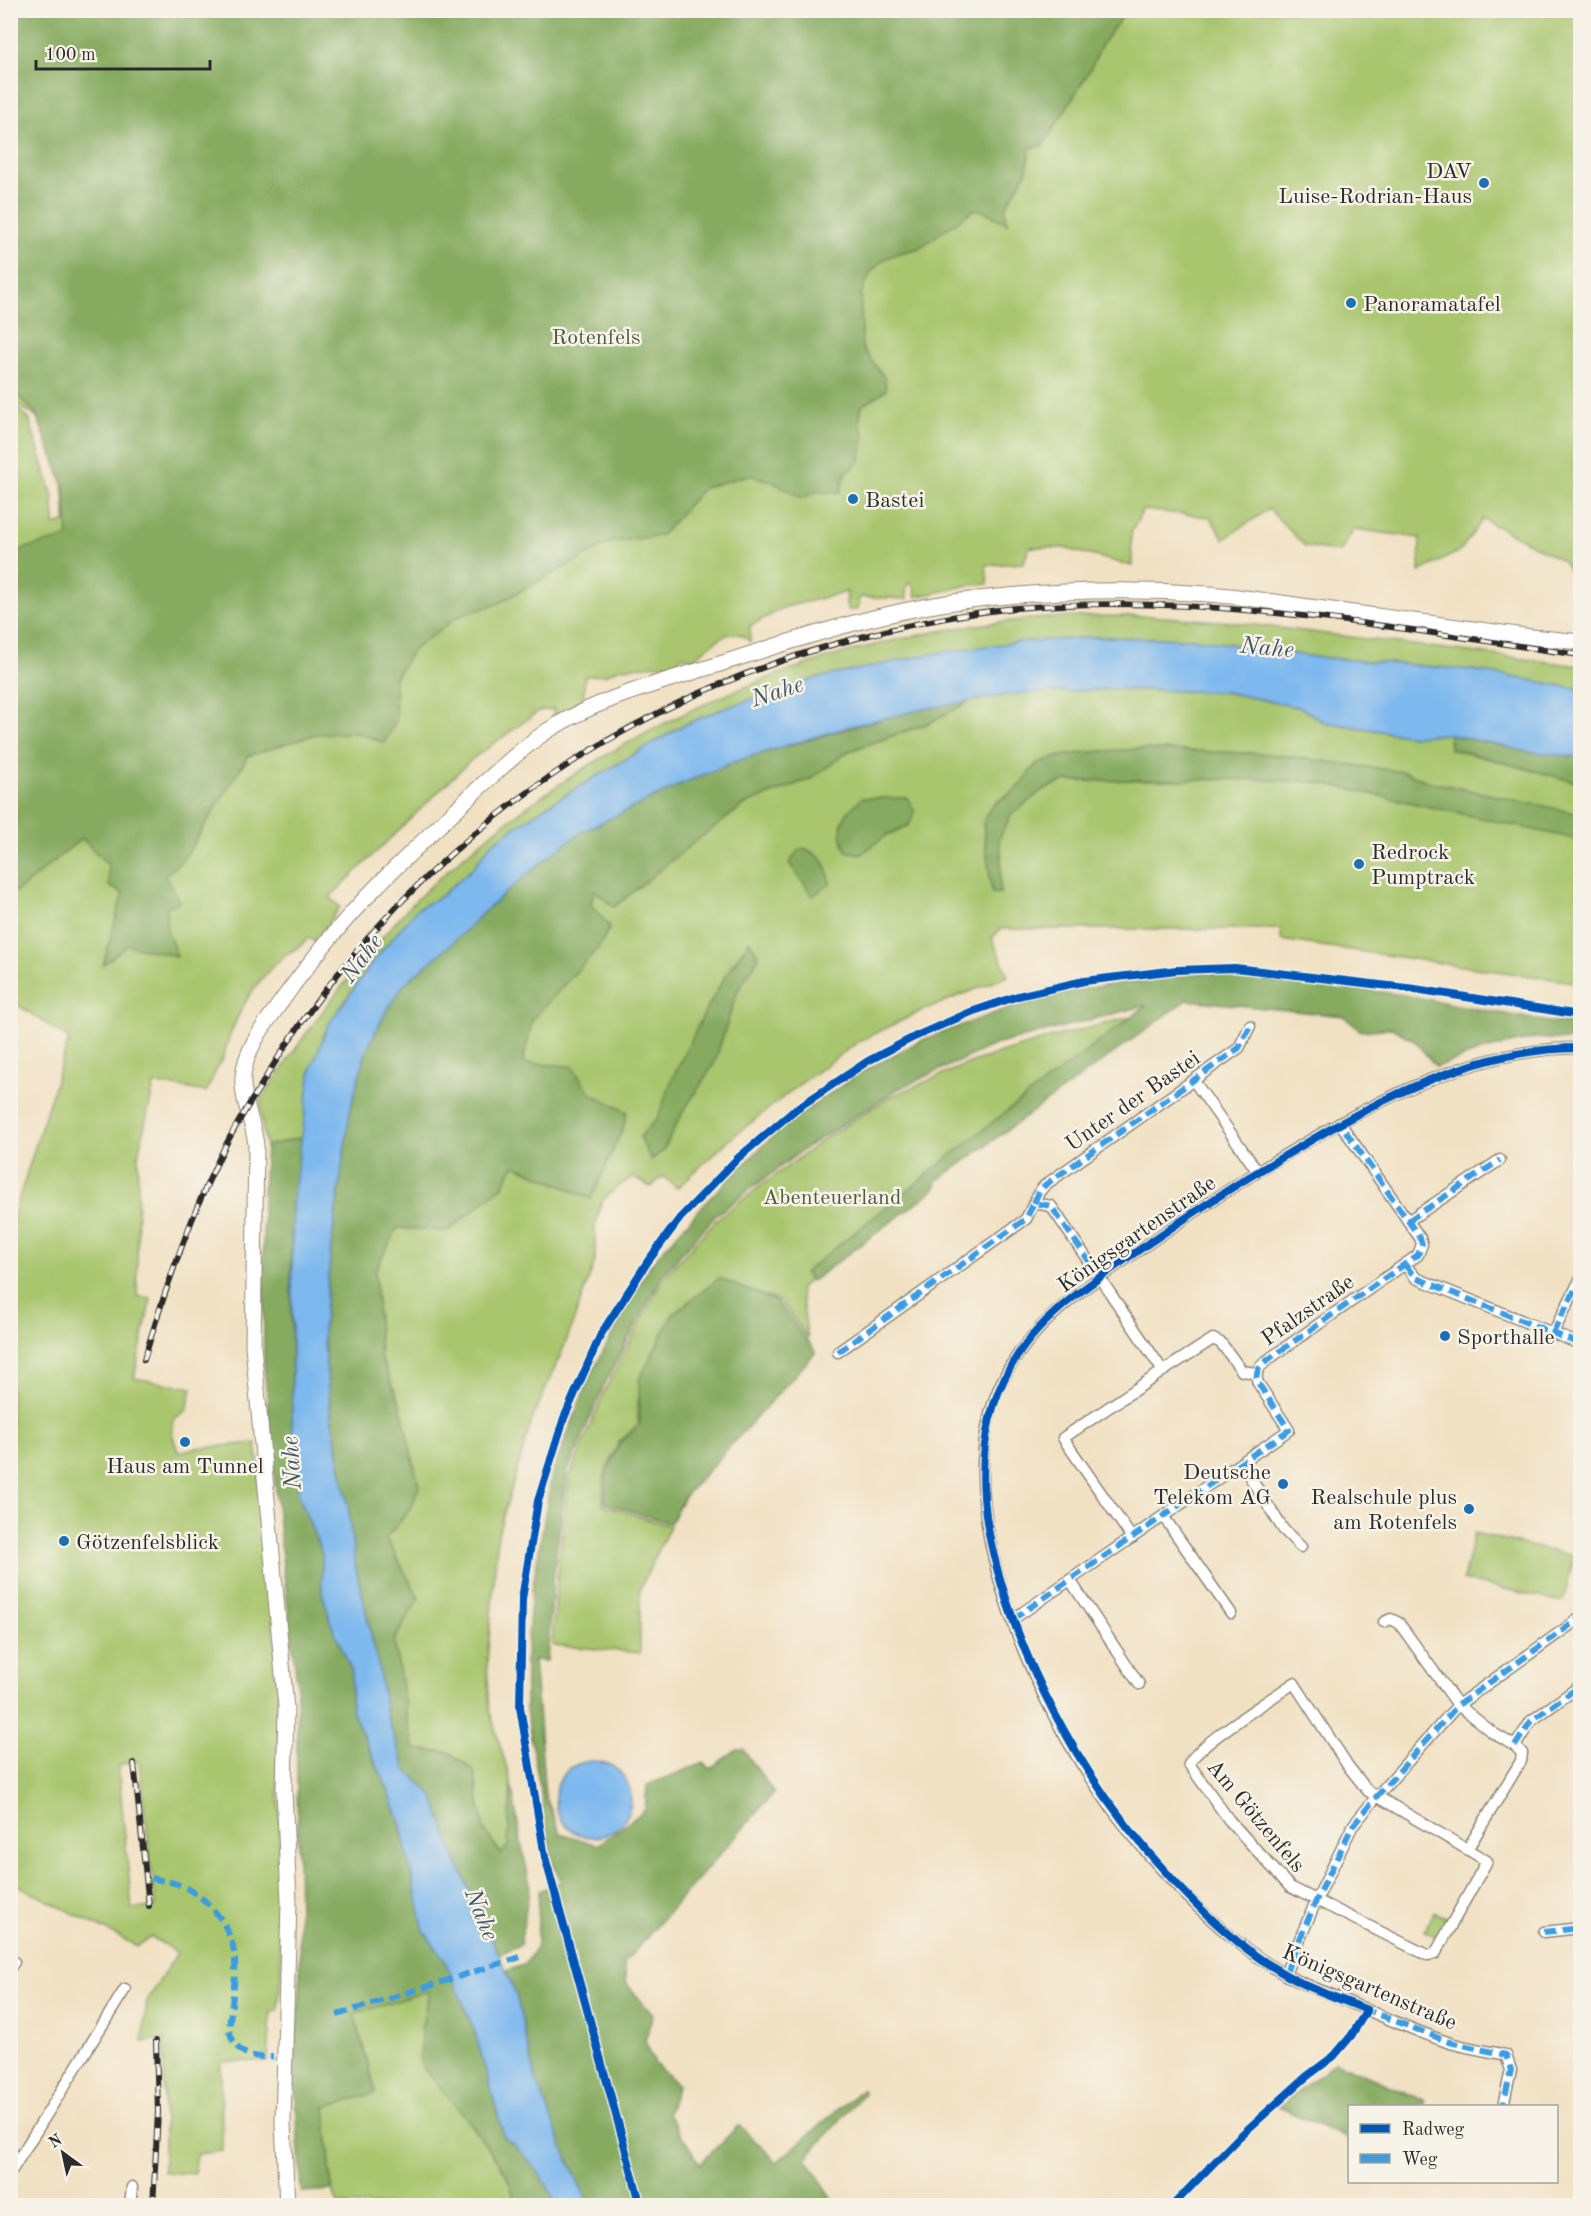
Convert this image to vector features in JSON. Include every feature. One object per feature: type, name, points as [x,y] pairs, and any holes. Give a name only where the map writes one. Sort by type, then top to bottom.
[{"type":"main road","points":[[286,2205],[283,2123],[290,1902],[284,1790],[286,1690],[253,1346],[256,1145],[255,1132],[243,1089],[243,1076],[252,1047],[261,1030],[309,962],[357,905],[517,754],[545,732],[594,707],[654,684],[876,616],[954,602],[1030,595],[1144,591],[1211,594],[1532,638],[1581,642]]},
{"type":"street","name":"Unter der Bastei","points":[[838,1352],[1026,1219],[1039,1192],[1045,1185],[1239,1048],[1250,1026]]},
{"type":"street","name":"Königsgartenstraße","points":[[1503,2105],[1511,2070],[1506,2055],[1449,2042],[1270,1966],[1198,1906],[1141,1845],[1092,1780],[1064,1733],[1030,1663],[1000,1585],[985,1515],[982,1479],[983,1449],[988,1421],[998,1390],[1012,1363],[1030,1339],[1054,1313],[1100,1277],[1210,1202],[1340,1123],[1411,1088],[1458,1069],[1486,1061],[1529,1052],[1581,1048]]},
{"type":"street","points":[[1194,1081],[1258,1172]]},
{"type":"street","name":"Pfalzstraße","points":[[1013,1619],[1289,1430],[1258,1383],[1256,1373],[1260,1366],[1419,1255],[1422,1244],[1340,1123]]},
{"type":"street","points":[[1408,1221],[1500,1160]]},
{"type":"street","points":[[1034,1203],[1051,1206],[1163,1371]]},
{"type":"street","points":[[1405,1265],[1416,1278],[1581,1344]]},
{"type":"street","points":[[1553,1333],[1581,1280]]},
{"type":"street","points":[[1132,1538],[1063,1438],[1208,1340],[1213,1339],[1221,1343],[1242,1371],[1256,1373]]},
{"type":"street","points":[[1241,1463],[1283,1529],[1301,1547]]},
{"type":"street","points":[[1163,1516],[1231,1613]]},
{"type":"street","points":[[1070,1580],[1139,1684]]},
{"type":"street","points":[[1285,1974],[1316,1901],[1352,1827],[1377,1796],[1458,1705],[1581,1618]]},
{"type":"street","points":[[1384,1622],[1391,1619],[1399,1623],[1458,1705],[1522,1753],[1521,1761],[1468,1848]]},
{"type":"street","name":"Am Götzenfels","points":[[1316,1901],[1290,1887],[1229,1820],[1192,1770],[1189,1764],[1192,1758],[1218,1736],[1294,1683],[1358,1779],[1368,1791],[1377,1796]]},
{"type":"street","points":[[1515,1746],[1531,1721],[1581,1686]]},
{"type":"street","points":[[1316,1901],[1427,1955],[1435,1954],[1487,1861],[1377,1796]]},
{"type":"street","points":[[1544,1932],[1581,1928]]},
{"type":"street","points":[[10,2173],[125,1989]]},
{"type":"street","points":[[130,2205],[132,2187]]},
{"type":"green space","points":[[11,10],[1126,11],[1102,44],[1090,70],[1043,146],[1030,148],[1027,171],[1005,208],[1007,223],[975,209],[919,248],[883,260],[871,272],[861,294],[862,348],[885,378],[886,390],[862,406],[859,422],[865,435],[860,460],[846,472],[840,492],[816,492],[802,498],[771,481],[748,475],[703,488],[662,535],[609,543],[497,604],[459,616],[413,650],[395,677],[396,721],[384,743],[359,733],[316,734],[248,756],[184,859],[165,875],[180,902],[167,907],[166,927],[177,956],[127,945],[103,965],[123,893],[109,886],[108,865],[82,838],[19,890],[11,893],[11,552],[68,537],[65,489],[36,414],[11,389]]},
{"type":"green space","name":"Rotenfels","points":[[11,11],[1580,11],[1580,584],[1577,584],[1563,561],[1483,519],[1460,551],[1419,572],[1420,538],[1354,529],[1340,552],[1305,546],[1269,509],[1224,539],[1210,517],[1143,510],[1131,533],[1132,566],[1064,548],[1030,547],[1023,563],[986,565],[988,584],[969,585],[916,597],[914,587],[909,582],[906,588],[907,599],[862,597],[858,600],[860,604],[856,610],[848,610],[847,592],[785,607],[750,626],[750,642],[743,636],[728,635],[720,638],[693,659],[681,656],[677,663],[621,668],[605,675],[585,676],[583,702],[552,718],[554,709],[539,711],[471,760],[330,897],[340,907],[315,941],[308,938],[283,957],[252,991],[237,1017],[222,1061],[206,1092],[154,1085],[138,1155],[137,1296],[151,1298],[134,1378],[192,1388],[187,1410],[174,1419],[172,1433],[178,1452],[196,1448],[256,1443],[280,1694],[277,1763],[282,1871],[279,1909],[281,1972],[278,2011],[271,2012],[268,2061],[221,2062],[222,2151],[197,2154],[194,2174],[164,2172],[164,2039],[142,2042],[147,2001],[177,1953],[152,1937],[137,1946],[11,1882],[11,1236],[14,1214],[69,1039],[11,1000],[10,402],[29,419],[53,497],[54,525],[65,522],[59,458],[51,434],[42,421],[11,399]],"holes":[[[139,1761],[156,1906],[132,1910],[118,1765]]]},
{"type":"green space","points":[[1150,616],[1231,622],[1580,666],[1580,689],[1472,670],[1315,657],[1196,639],[1099,637],[1018,642],[817,678],[722,709],[684,725],[550,804],[491,844],[473,868],[440,897],[417,909],[311,1070],[303,1137],[266,1146],[261,1111],[264,1096],[320,1015],[390,928],[417,899],[479,843],[546,793],[617,749],[691,710],[768,678],[847,652],[928,633],[1011,621],[1063,617]]},
{"type":"green space","points":[[1111,689],[1225,692],[1302,708],[1324,722],[1413,736],[1449,734],[1450,749],[1580,783],[1580,814],[1426,781],[1405,772],[1270,754],[1136,749],[1060,756],[1036,764],[1016,790],[996,802],[983,823],[992,893],[1000,893],[999,839],[1010,816],[1044,789],[1065,781],[1248,779],[1318,782],[1580,840],[1580,983],[1281,940],[1281,929],[1001,929],[992,938],[1008,976],[921,1011],[858,1042],[729,1140],[677,1188],[663,1176],[651,1187],[633,1177],[618,1186],[602,1201],[595,1226],[595,1261],[566,1342],[532,1420],[498,1533],[487,1662],[490,1712],[511,1782],[508,1846],[501,1854],[484,1830],[474,1771],[449,1752],[414,1749],[407,1720],[394,1640],[419,1598],[386,1538],[412,1507],[400,1403],[380,1356],[375,1271],[397,1228],[448,1231],[502,1187],[514,1165],[591,1199],[623,1128],[626,1112],[590,1093],[572,1066],[523,1064],[532,1020],[557,990],[591,904],[594,890],[614,906],[744,805],[812,778],[849,751],[929,723],[974,699],[1016,694]],"holes":[[[907,798],[909,825],[887,835],[861,854],[885,799]],[[749,941],[759,957],[737,992],[714,1064],[682,1113],[663,1151],[640,1137],[659,1117],[672,1079],[706,1010]]]},
{"type":"green space","points":[[974,699],[929,723],[849,751],[812,778],[744,805],[614,907],[594,890],[591,904],[610,927],[598,948],[532,1020],[523,1063],[572,1066],[590,1093],[627,1112],[623,1128],[591,1199],[514,1165],[502,1187],[448,1231],[397,1228],[375,1271],[380,1356],[400,1403],[419,1486],[412,1507],[386,1538],[419,1598],[394,1640],[407,1720],[414,1749],[449,1752],[474,1771],[484,1830],[501,1854],[508,1846],[511,1782],[530,1885],[520,1945],[499,1954],[450,1846],[434,1798],[406,1770],[386,1714],[378,1665],[355,1564],[348,1506],[331,1416],[323,1333],[331,1247],[350,1110],[366,1051],[385,1013],[404,984],[534,868],[580,833],[686,782],[736,761],[899,714]]},
{"type":"green space","points":[[1449,734],[1524,751],[1580,757],[1580,783],[1450,748]]},
{"type":"green space","points":[[1136,749],[1270,754],[1405,772],[1426,781],[1580,814],[1580,840],[1318,782],[1248,779],[1065,781],[1044,789],[1010,816],[999,839],[1000,893],[992,893],[983,823],[991,808],[1017,788],[1032,769],[1042,761],[1067,755]]},
{"type":"green space","points":[[862,798],[907,798],[915,812],[909,825],[887,835],[861,854],[846,851],[841,827],[850,810]]},
{"type":"green space","points":[[804,848],[816,854],[823,862],[829,877],[830,884],[813,896],[789,863],[798,851]]},
{"type":"green space","points":[[750,941],[759,957],[737,992],[714,1064],[682,1113],[663,1151],[651,1160],[640,1137],[658,1117],[672,1079],[706,1010],[727,973]]},
{"type":"green space","points":[[1202,973],[1399,994],[1548,1022],[1580,1024],[1580,1041],[1536,1038],[1484,1050],[1436,1067],[1416,1042],[1392,1028],[1361,1031],[1343,1016],[1187,1000],[937,1181],[935,1189],[812,1281],[805,1272],[990,1124],[1147,1005],[994,1045],[898,1089],[808,1146],[716,1215],[663,1274],[603,1387],[567,1473],[554,1570],[547,1661],[534,1660],[545,1795],[560,1833],[598,1845],[645,1810],[647,1785],[704,1763],[710,1769],[737,1749],[743,1749],[774,1793],[624,1963],[626,1983],[653,2015],[645,2041],[655,2064],[678,2085],[668,2114],[700,2164],[739,2125],[777,2162],[862,2089],[864,2093],[806,2158],[837,2205],[589,2205],[535,2077],[516,1994],[506,1971],[526,1964],[537,1945],[539,1891],[561,1882],[553,1862],[526,1710],[526,1657],[532,1591],[552,1474],[589,1378],[650,1265],[707,1201],[783,1126],[860,1073],[922,1040],[1009,1008],[1088,988]]},
{"type":"green space","name":"Abenteuerland","points":[[1134,1016],[992,1123],[995,1131],[804,1273],[810,1280],[800,1288],[808,1338],[780,1301],[724,1282],[678,1318],[638,1400],[638,1424],[619,1442],[604,1475],[603,1505],[670,1526],[640,1589],[640,1653],[552,1645],[558,1567],[569,1478],[604,1392],[664,1277],[718,1218],[824,1139],[890,1097],[972,1062],[1053,1037]]},
{"type":"green space","points":[[303,1137],[292,1205],[291,1265],[292,1422],[299,1496],[322,1554],[322,1592],[332,1625],[352,1672],[351,1709],[387,1787],[400,1822],[424,1931],[445,1960],[475,2032],[504,2137],[535,2168],[556,2205],[517,2205],[506,2174],[468,2120],[420,2064],[421,2031],[429,1991],[354,2014],[376,2093],[325,2107],[332,2190],[301,2192],[294,2062],[300,1992],[297,1683],[281,1547],[264,1364],[263,1190],[266,1146]]},
{"type":"green space","points":[[719,1278],[777,1302],[816,1352],[684,1497],[670,1523],[605,1503],[606,1475],[620,1443],[640,1425],[639,1380],[673,1314]]},
{"type":"green space","points":[[1474,1533],[1574,1556],[1563,1602],[1463,1580]]},
{"type":"green space","points":[[1434,1912],[1450,1920],[1441,1939],[1425,1931]]},
{"type":"green space","points":[[429,1990],[421,2031],[468,2120],[506,2174],[517,2205],[339,2205],[332,2190],[325,2107],[376,2092],[354,2014]]},
{"type":"green space","points":[[1335,2062],[1425,2101],[1423,2105],[1348,2105],[1348,2139],[1279,2107]]},
{"type":"water","points":[[1099,637],[1196,639],[1315,657],[1472,670],[1580,689],[1580,757],[1524,751],[1449,734],[1413,736],[1324,722],[1302,708],[1225,692],[1111,689],[1016,694],[928,708],[851,726],[736,761],[686,782],[580,833],[534,868],[404,984],[385,1013],[366,1051],[350,1110],[331,1247],[323,1333],[331,1416],[348,1506],[355,1564],[378,1665],[386,1714],[406,1770],[434,1797],[450,1846],[516,1994],[535,2077],[589,2205],[556,2205],[535,2168],[504,2137],[475,2032],[445,1960],[424,1931],[400,1822],[387,1787],[351,1709],[352,1672],[332,1625],[322,1592],[322,1554],[299,1496],[292,1422],[292,1205],[311,1070],[328,1025],[374,960],[417,909],[440,897],[473,868],[491,844],[550,804],[684,725],[722,709],[817,678],[936,653],[1018,642]]},
{"type":"water","points":[[593,1761],[607,1764],[620,1772],[628,1785],[631,1799],[628,1813],[620,1826],[607,1834],[593,1837],[579,1834],[566,1826],[558,1813],[555,1799],[558,1785],[566,1772],[579,1764]]},
{"type":"railway","points":[[144,1360],[185,1237],[231,1135],[314,1005],[375,929],[443,861],[517,800],[596,747],[681,702],[771,665],[865,636],[978,613],[1016,608],[1087,604],[1158,605],[1299,615],[1580,655]]},
{"type":"railway","points":[[134,1763],[149,1906]]},
{"type":"railway","points":[[153,2206],[158,2112],[156,2041]]},
{"type":"marked path","points":[[1034,1203],[1045,1185],[1239,1048],[1250,1026]]},
{"type":"marked path","points":[[1013,1619],[1289,1430],[1258,1383],[1257,1374],[1260,1367],[1418,1255],[1422,1244],[1420,1238],[1340,1123]]},
{"type":"marked path","points":[[1408,1221],[1500,1160]]},
{"type":"marked path","points":[[838,1352],[1026,1219],[1034,1203],[1051,1206],[1100,1277]]},
{"type":"marked path","points":[[1405,1265],[1416,1278],[1580,1344]]},
{"type":"marked path","points":[[1553,1333],[1580,1280]]},
{"type":"marked path","points":[[1285,1974],[1316,1901],[1352,1827],[1377,1796],[1458,1705],[1580,1618]]},
{"type":"marked path","points":[[1515,1746],[1531,1721],[1580,1686]]},
{"type":"marked path","points":[[151,1878],[186,1888],[216,1912],[229,1934],[235,1959],[229,2030],[232,2038],[245,2053],[257,2057],[273,2057]]},
{"type":"marked path","points":[[1544,1932],[1580,1928]]},
{"type":"marked path","points":[[337,2015],[524,1956]]},
{"type":"marked path","points":[[1365,2014],[1367,2010],[1449,2042],[1506,2055],[1511,2070],[1503,2105]]},
{"type":"cycle path","points":[[641,2206],[545,1857],[520,1707],[522,1599],[538,1501],[564,1418],[601,1334],[648,1261],[680,1218],[738,1158],[796,1109],[868,1061],[914,1037],[971,1012],[1018,996],[1084,981],[1177,970],[1235,968],[1415,989],[1580,1015]]},
{"type":"cycle path","points":[[1172,2206],[1238,2138],[1306,2077],[1334,2056],[1351,2036],[1367,2010],[1307,1986],[1284,1974],[1254,1955],[1218,1925],[1148,1852],[1103,1793],[1064,1731],[1031,1665],[1017,1630],[988,1531],[983,1464],[987,1431],[996,1398],[1011,1366],[1023,1348],[1051,1316],[1067,1302],[1101,1276],[1249,1177],[1377,1104],[1455,1070],[1496,1058],[1537,1051],[1580,1048]]},
{"type":"place","name":"DAV Luise-Rodrian-Haus","points":[[1484,183]]},
{"type":"place","name":"Panoramatafel","points":[[1351,303]]},
{"type":"place","name":"Bastei","points":[[853,499]]},
{"type":"place","name":"Redrock Pumptrack","points":[[1359,864]]},
{"type":"place","name":"Sporthalle","points":[[1445,1336]]},
{"type":"place","name":"Haus am Tunnel","points":[[185,1442]]},
{"type":"place","name":"Deutsche Telekom AG","points":[[1283,1484]]},
{"type":"place","name":"Realschule plus am Rotenfels","points":[[1469,1509]]},
{"type":"place","name":"Götzenfelsblick","points":[[64,1541]]},
{"type":"water label","name":"Nahe","points":[[1267,647]]},
{"type":"water label","name":"Nahe","points":[[777,691]]},
{"type":"water label","name":"Nahe","points":[[361,958]]},
{"type":"water label","name":"Nahe","points":[[291,1463]]},
{"type":"water label","name":"Nahe","points":[[482,1914]]}]
